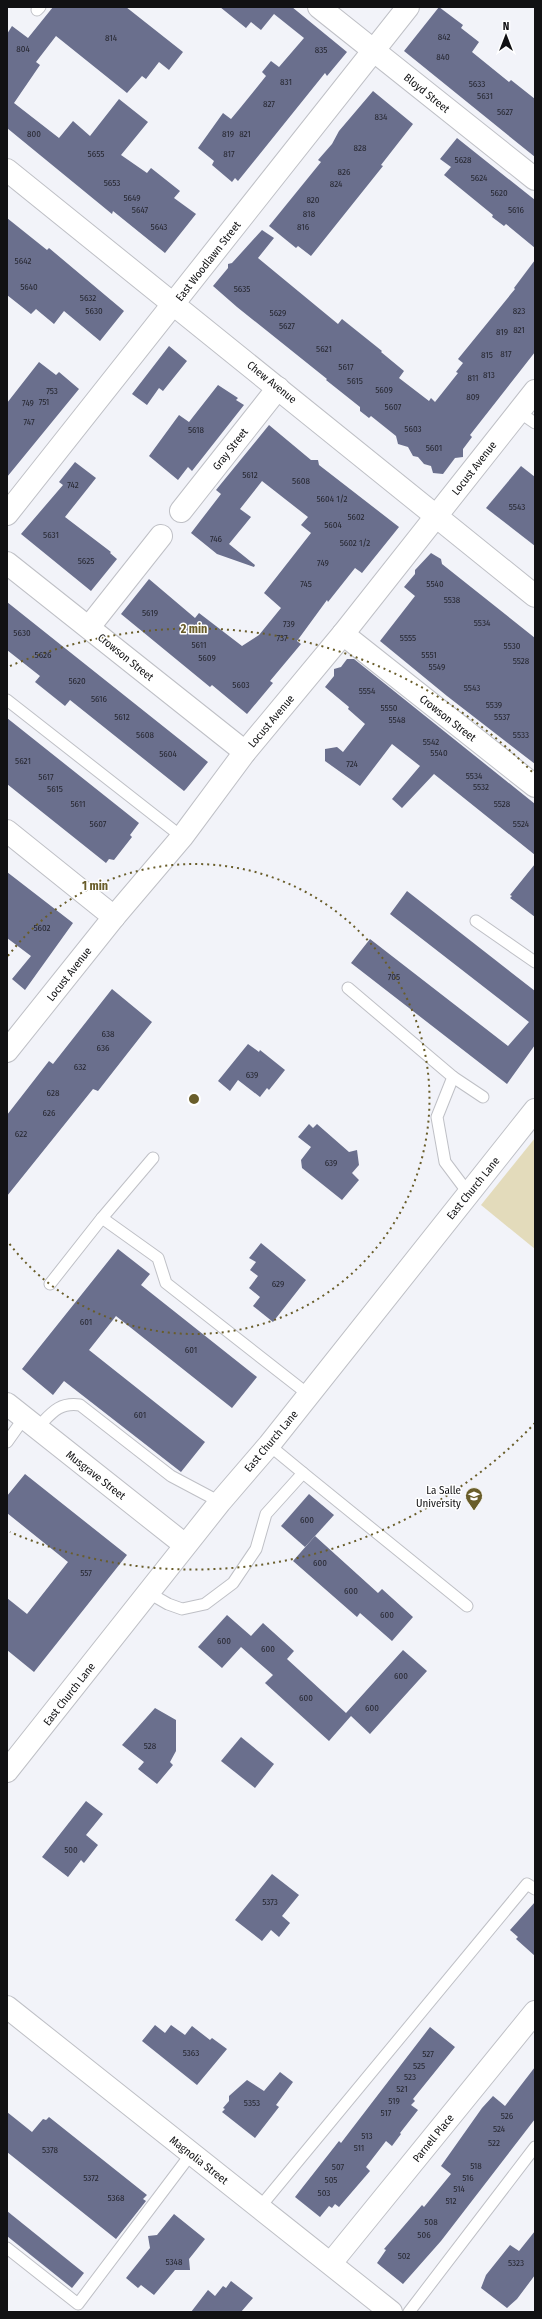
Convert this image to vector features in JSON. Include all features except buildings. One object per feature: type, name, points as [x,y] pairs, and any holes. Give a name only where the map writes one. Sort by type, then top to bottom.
[{"type":"street","name":"Bloyd Street","points":[[319,7],[535,179]]},
{"type":"street","name":"East Woodlawn Street","points":[[7,514],[408,7]]},
{"type":"street","name":"Chew Avenue","points":[[7,170],[535,596]]},
{"type":"street","name":"Gray Street","points":[[181,511],[278,388]]},
{"type":"street","name":"Locust Avenue","points":[[7,1051],[114,917],[182,837],[245,752],[343,634],[436,516],[527,417],[535,391]]},
{"type":"street","points":[[89,627],[161,536]]},
{"type":"street","name":"Crowson Street","points":[[7,563],[245,752]]},
{"type":"street","name":"Crowson Street","points":[[343,634],[535,786]]},
{"type":"street","points":[[7,832],[114,917]]},
{"type":"street","name":"East Church Lane","points":[[7,1771],[185,1545],[269,1445],[535,1110]]},
{"type":"street","name":"Musgrave Street","points":[[7,1404],[185,1545]]},
{"type":"street","name":"Magnolia Street","points":[[7,2007],[391,2312]]},
{"type":"street","name":"Parnell Place","points":[[331,2263],[535,2012]]},
{"type":"lane","points":[[7,700],[182,837]]},
{"type":"lane","points":[[476,921],[535,962]]},
{"type":"lane","points":[[348,988],[453,1077],[483,1098]]},
{"type":"lane","points":[[453,1077],[437,1117],[444,1162],[469,1194]]},
{"type":"lane","points":[[50,1284],[102,1218],[153,1158]]},
{"type":"lane","points":[[102,1218],[158,1258],[166,1283],[309,1395]]},
{"type":"lane","points":[[7,1442],[30,1423],[56,1409],[68,1403],[80,1405],[171,1476],[220,1502]]},
{"type":"lane","points":[[269,1445],[467,1606]]},
{"type":"lane","points":[[149,1592],[168,1604],[182,1609],[205,1604],[233,1583],[256,1549],[266,1514],[303,1472]]},
{"type":"lane","points":[[260,2207],[527,1884],[535,1890]]},
{"type":"lane","points":[[409,2312],[535,2147]]},
{"type":"lane","points":[[7,2248],[78,2304],[191,2154]]},
{"type":"shaded area","points":[[535,1138],[535,1249],[481,1205]]},
{"type":"place","name":"La Salle University","points":[[474,1511]]}]
